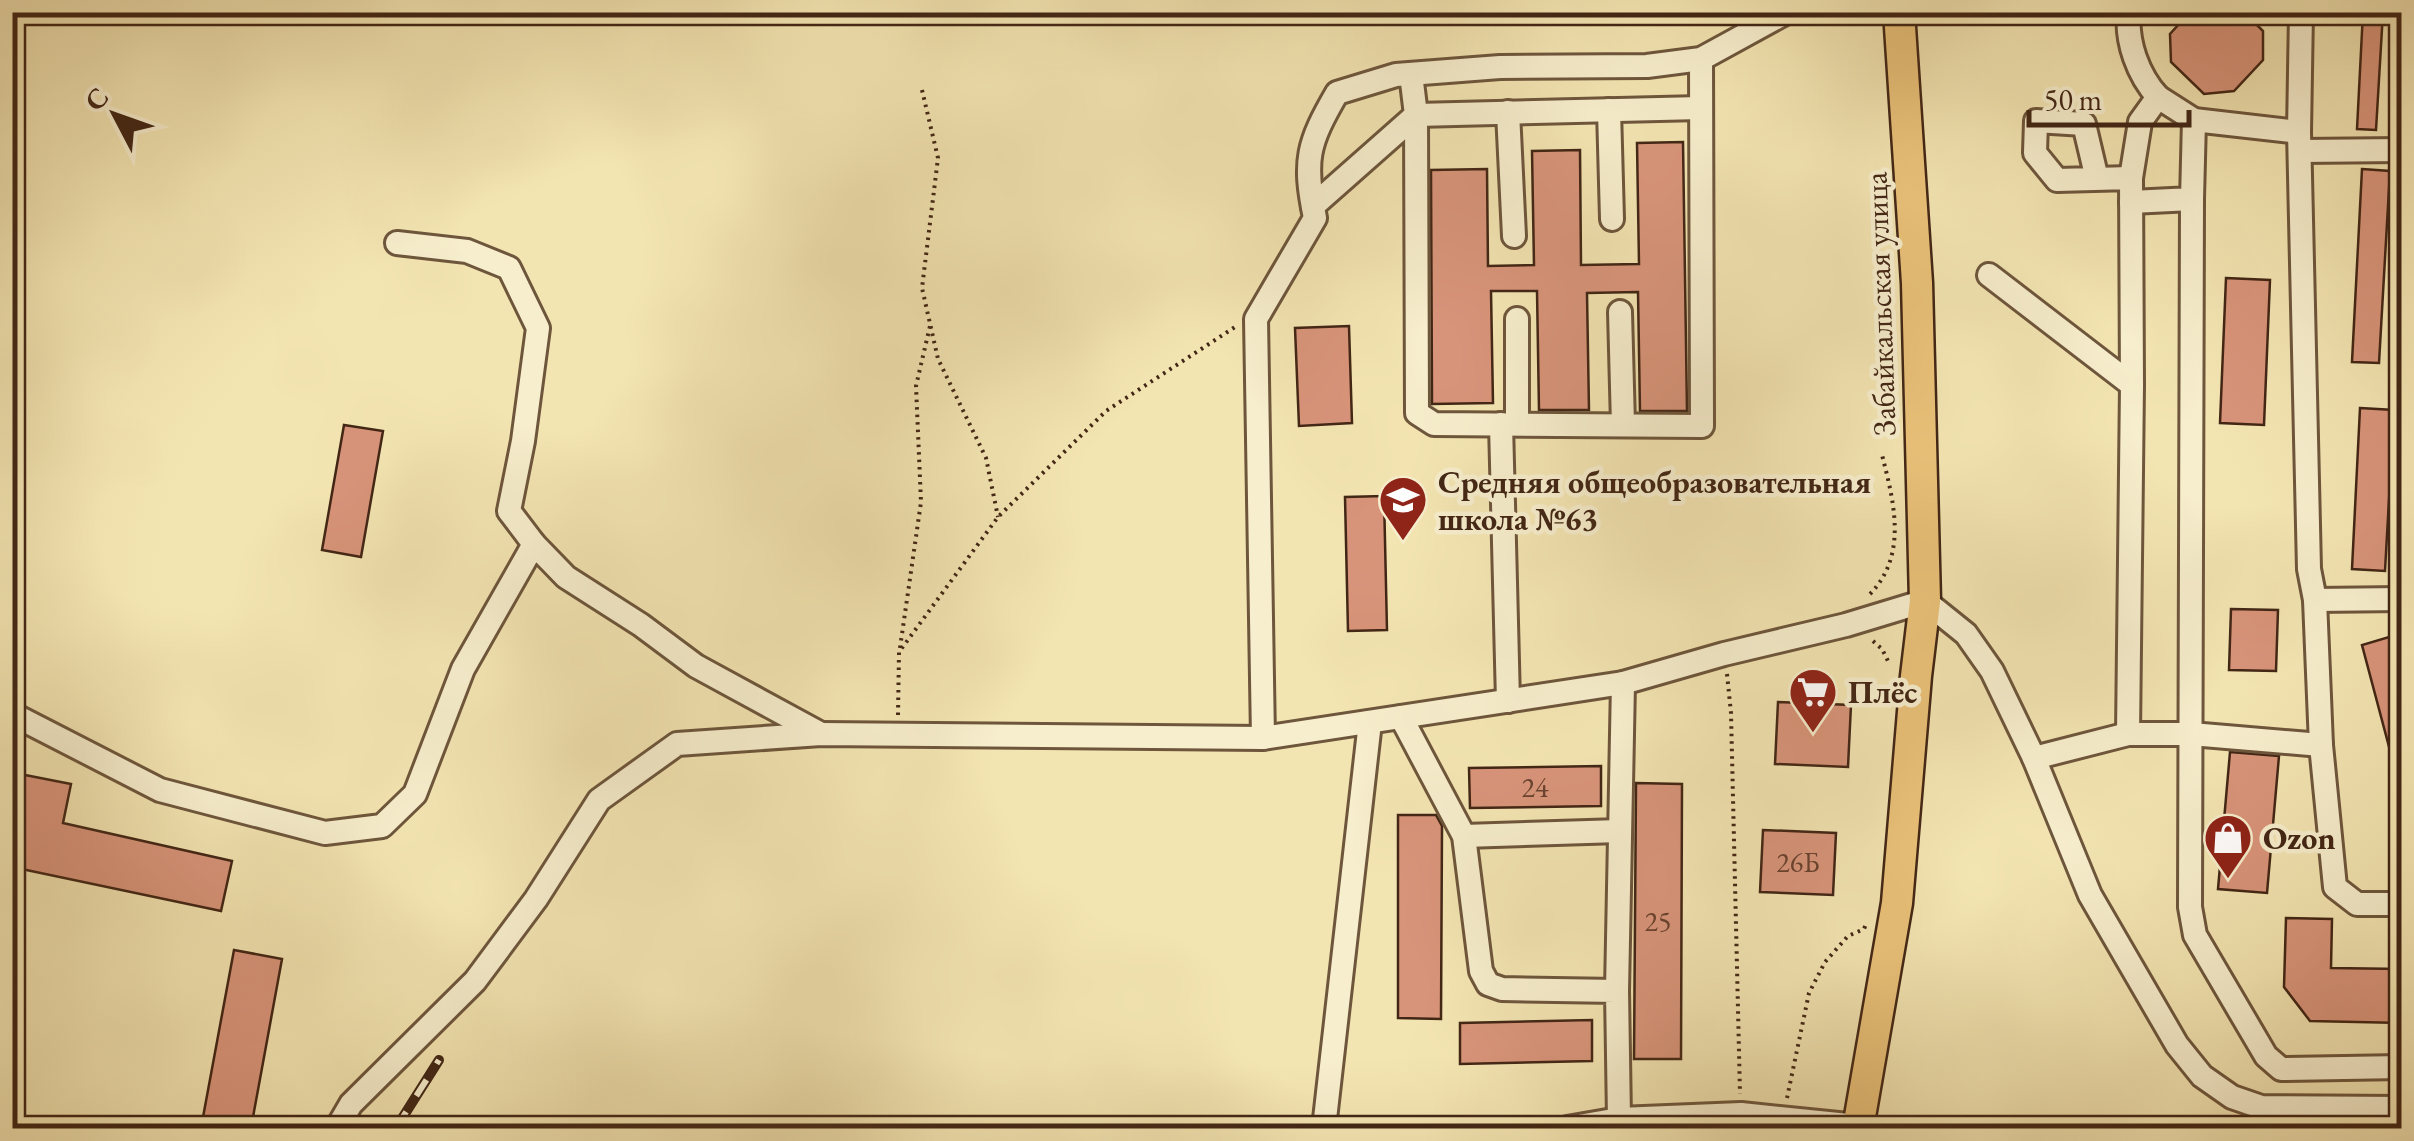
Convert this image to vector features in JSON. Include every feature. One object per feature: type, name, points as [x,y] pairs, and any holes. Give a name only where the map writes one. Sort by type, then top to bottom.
[{"type":"main road","name":"Забайкальская улица","points":[[1858,1127],[1898,903],[1925,601],[1917,283],[1899,12]]},
{"type":"street","points":[[1263,738],[1256,319],[1315,218],[1306,175],[1313,134],[1336,93],[1396,75],[1500,66],[1647,66],[1701,60],[1786,12]]},
{"type":"street","points":[[2129,12],[2127,33],[2147,84],[2158,97],[2194,120],[2299,141],[2402,150]]},
{"type":"street","points":[[2301,12],[2299,141],[2309,569],[2315,600],[2322,744],[2336,887],[2356,904],[2402,904]]},
{"type":"street","points":[[1411,74],[1416,114],[1417,413],[1434,424],[1702,426],[1701,60]]},
{"type":"street","points":[[2128,734],[2131,178],[2140,122],[2158,97]]},
{"type":"street","points":[[1313,206],[1416,114],[1701,108]]},
{"type":"street","points":[[1609,110],[1612,219]]},
{"type":"street","points":[[1508,112],[1514,236]]},
{"type":"street","points":[[2194,120],[2190,907],[2195,935],[2266,1056],[2281,1069],[2402,1067]]},
{"type":"street","points":[[2097,179],[2131,178]]},
{"type":"street","points":[[2131,202],[2192,199]]},
{"type":"street","points":[[397,243],[468,252],[510,268],[538,328],[523,441],[508,511],[534,544],[566,577],[642,625],[696,666],[821,734]]},
{"type":"street","points":[[1989,275],[2132,385]]},
{"type":"street","points":[[1620,312],[1622,425]]},
{"type":"street","points":[[1508,700],[1509,424],[1516,319]]},
{"type":"street","points":[[12,714],[160,790],[326,834],[382,826],[415,794],[462,669],[534,544]]},
{"type":"street","points":[[2315,600],[2402,599]]},
{"type":"street","points":[[337,1128],[352,1104],[474,980],[536,899],[599,800],[677,744],[821,734],[1263,738],[1623,683],[1925,601],[1966,634],[1983,659],[2034,758],[2090,895],[2177,1045],[2202,1076],[2232,1098],[2261,1107],[2402,1108]]},
{"type":"street","points":[[1619,1118],[1617,991],[1623,683]]},
{"type":"street","points":[[1401,717],[1464,836],[1481,971],[1488,984],[1502,989],[1617,991]]},
{"type":"street","points":[[1324,1128],[1370,722]]},
{"type":"street","points":[[2034,758],[2128,734],[2192,734],[2322,744]]},
{"type":"street","points":[[1464,836],[1620,831]]},
{"type":"street","points":[[1568,1128],[1619,1118],[1741,1114],[1858,1127]]},
{"type":"path","points":[[922,90],[938,158],[922,288],[938,359],[986,458],[998,517]]},
{"type":"path","points":[[899,652],[998,517],[1106,410],[1264,306]]},
{"type":"path","points":[[897,735],[899,652],[922,502],[916,386],[930,325]]},
{"type":"path","points":[[1724,654],[1731,713],[1741,1114]]},
{"type":"path","points":[[1784,1118],[1808,993],[1825,962],[1848,936],[1864,929],[1871,913]]},
{"type":"building","points":[[2190,12],[2244,12],[2263,31],[2263,60],[2234,91],[2204,94],[2171,62],[2170,34]]},
{"type":"building","points":[[2363,12],[2383,12],[2376,130],[2357,129]]},
{"type":"building","points":[[1683,142],[1687,411],[1640,411],[1638,292],[1587,293],[1589,410],[1539,410],[1537,291],[1491,291],[1493,403],[1432,404],[1431,170],[1487,169],[1488,266],[1534,265],[1532,151],[1580,150],[1581,265],[1639,264],[1637,143]]},
{"type":"building","points":[[2362,169],[2390,171],[2379,363],[2352,362]]},
{"type":"building","points":[[2226,278],[2270,280],[2264,425],[2220,423]]},
{"type":"building","points":[[1349,326],[1352,423],[1299,426],[1295,328]]},
{"type":"building","points":[[2360,408],[2394,410],[2385,571],[2352,569]]},
{"type":"building","points":[[344,425],[383,431],[361,557],[322,550]]},
{"type":"building","points":[[1384,496],[1387,630],[1348,631],[1345,497]]},
{"type":"building","points":[[2231,609],[2278,610],[2276,671],[2229,670]]},
{"type":"building","points":[[2389,637],[2402,682],[2402,772],[2396,773],[2362,645]]},
{"type":"building","name":"Плёс","points":[[1778,702],[1851,705],[1848,767],[1775,764]]},
{"type":"building","points":[[2230,752],[2279,756],[2267,893],[2218,889]]},
{"type":"building","points":[[1601,766],[1601,806],[1470,808],[1469,768]]},
{"type":"building","points":[[20,774],[71,784],[63,823],[232,861],[221,911],[12,867],[12,810]]},
{"type":"building","points":[[1636,783],[1682,784],[1681,1059],[1634,1059]]},
{"type":"building","points":[[1398,815],[1436,815],[1442,826],[1441,1019],[1398,1018]]},
{"type":"building","points":[[1763,830],[1836,833],[1833,895],[1760,892]]},
{"type":"building","points":[[2286,918],[2332,919],[2331,968],[2402,969],[2402,1023],[2310,1021],[2284,987]]},
{"type":"building","points":[[234,950],[282,959],[251,1128],[201,1128]]},
{"type":"building","points":[[1592,1020],[1592,1061],[1460,1064],[1460,1023]]},
{"type":"railway","points":[[396,1128],[439,1060]]},
{"type":"place","name":"Средняя общеобразовательная школа №63","points":[[1403,542]]},
{"type":"place","name":"Плёс","points":[[1813,734]]},
{"type":"place","name":"Ozon","points":[[2228,880]]}]
